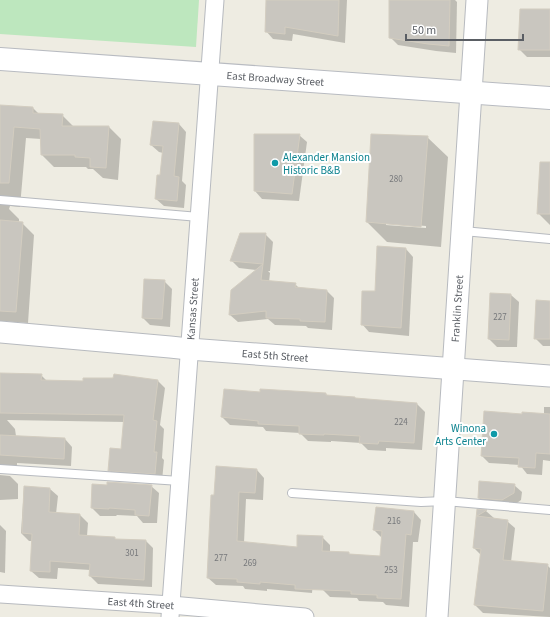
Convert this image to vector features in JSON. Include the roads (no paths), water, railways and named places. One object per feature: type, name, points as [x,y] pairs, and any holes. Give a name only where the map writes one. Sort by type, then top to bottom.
[{"type":"main road","name":"East Broadway Street","points":[[0,58],[550,98]]},
{"type":"street","name":"Kansas Street","points":[[171,611],[215,0]]},
{"type":"street","name":"Franklin Street","points":[[437,617],[477,0]]},
{"type":"street","name":"East 5th Street","points":[[0,332],[190,350],[550,376]]},
{"type":"street","name":"East 4th Street","points":[[0,594],[171,611],[305,617]]},
{"type":"lane","points":[[0,200],[199,217]]},
{"type":"lane","points":[[462,231],[550,239]]},
{"type":"lane","points":[[0,469],[180,481]]},
{"type":"lane","points":[[292,493],[421,502],[445,501],[550,510]]},
{"type":"place","name":"Alexander Mansion Historic B&B","points":[[275,163]]},
{"type":"place","name":"Winona Arts Center","points":[[494,434]]}]
